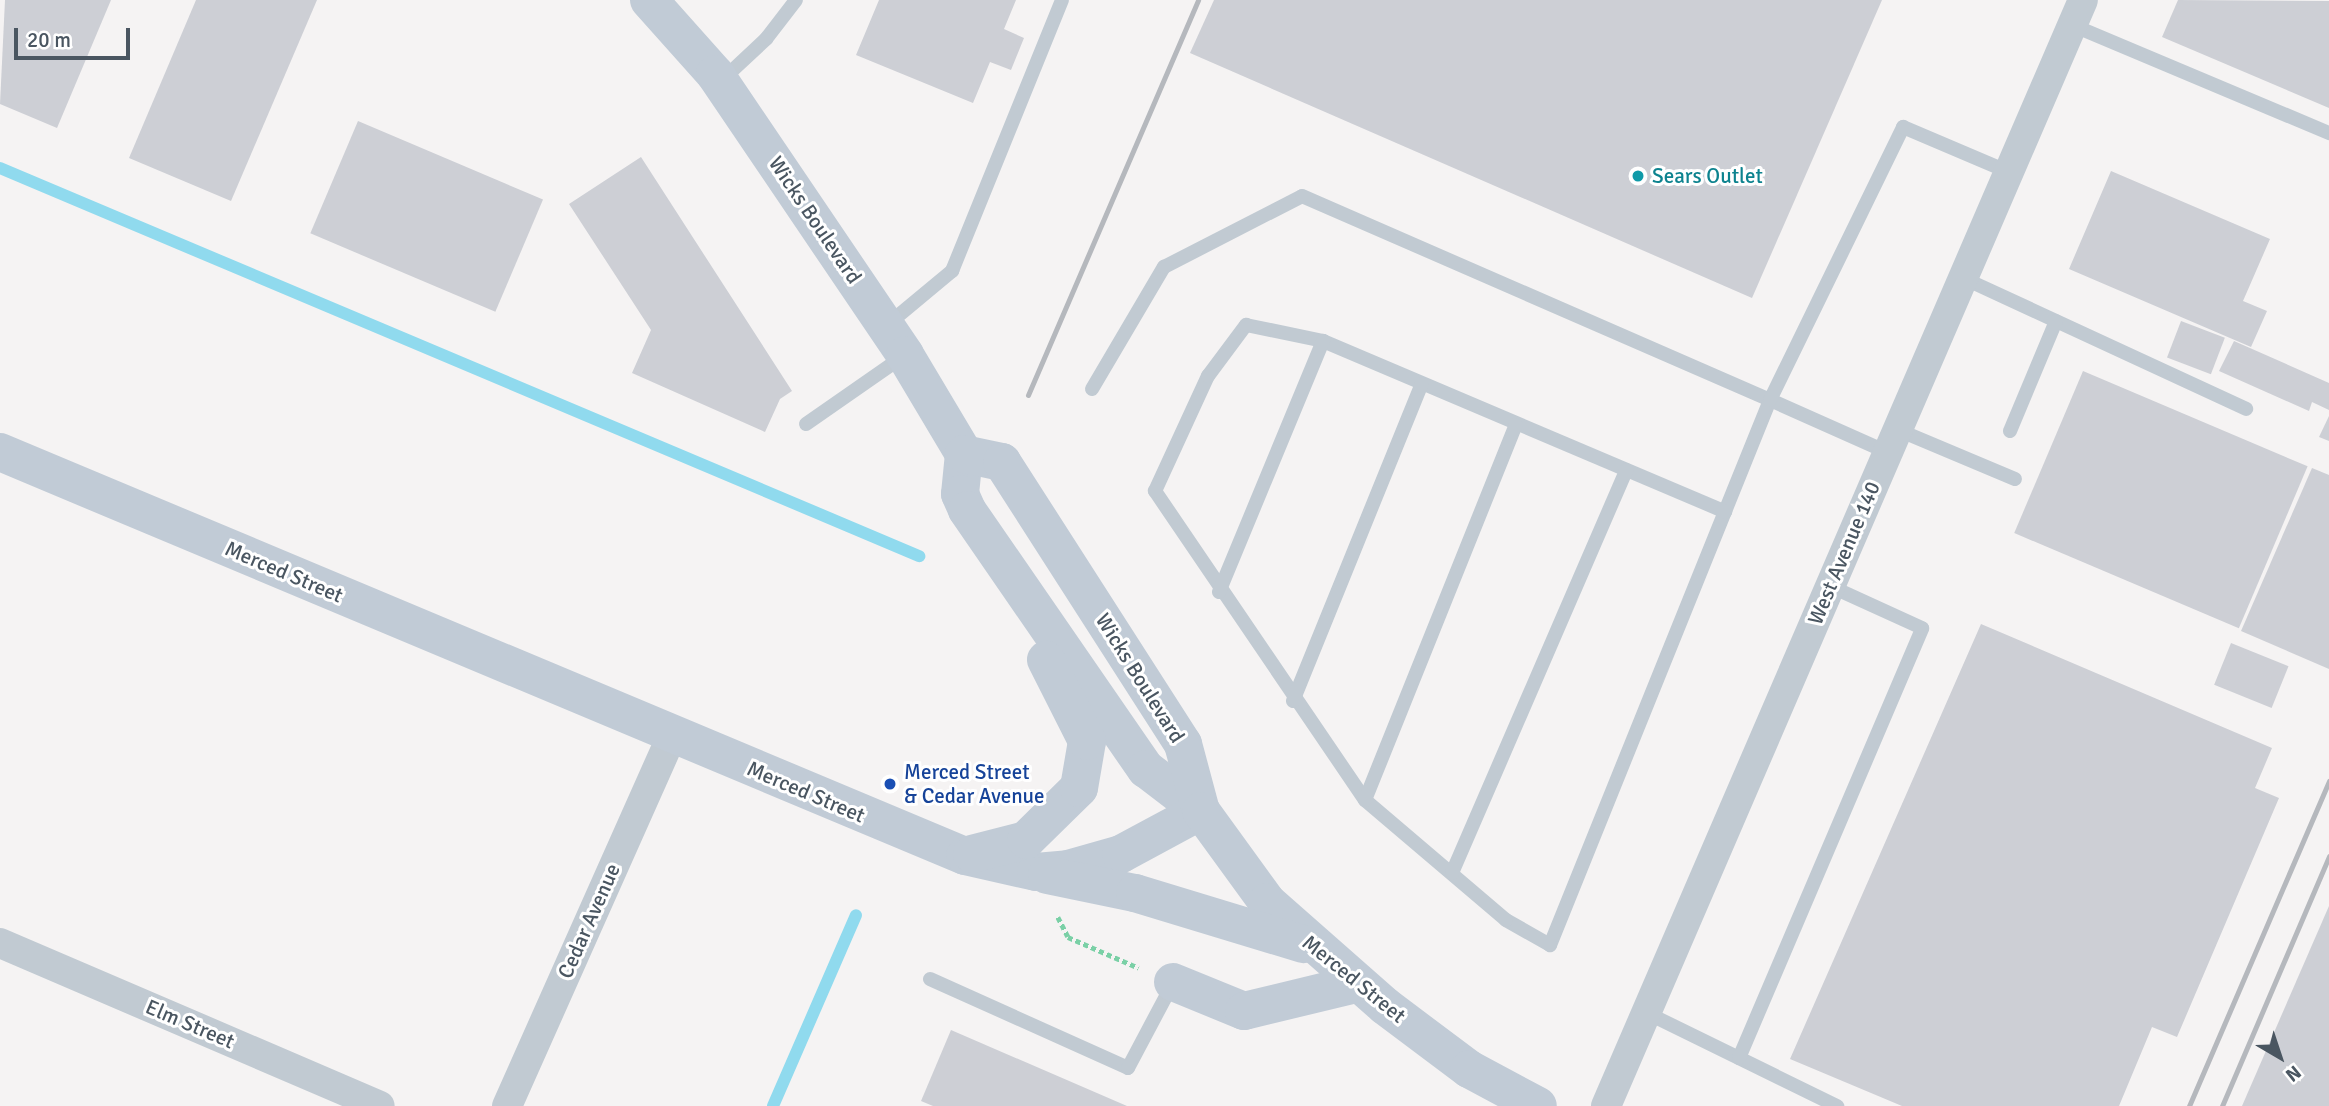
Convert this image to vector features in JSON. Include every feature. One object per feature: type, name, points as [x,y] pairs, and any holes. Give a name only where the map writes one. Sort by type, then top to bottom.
[{"type":"street","name":"Wicks Boulevard","points":[[649,0],[720,82],[895,341],[964,454],[960,494],[967,510],[1146,769],[1201,811]]},
{"type":"street","name":"West Avenue 140","points":[[1606,1106],[2077,13]]},
{"type":"street","name":"Merced Street","points":[[0,452],[672,736],[965,856],[1036,872],[1121,854],[1201,811],[1267,902],[1312,947],[1356,985],[1469,1069],[1538,1106]]},
{"type":"street","name":"Wicks Boulevard","points":[[964,454],[1002,462],[1039,517],[1183,744],[1201,811]]},
{"type":"street","points":[[965,856],[1026,840],[1072,798],[1087,757],[1079,722],[967,510]]},
{"type":"street","name":"Cedar Avenue","points":[[507,1106],[672,736]]},
{"type":"street","points":[[1036,872],[1161,901],[1312,947]]},
{"type":"street","name":"Elm Street","points":[[0,943],[380,1106]]},
{"type":"street","points":[[1173,982],[1244,1011],[1356,985]]},
{"type":"lane","points":[[720,82],[766,39],[796,0]]},
{"type":"lane","points":[[806,424],[895,341],[952,271],[1062,0]]},
{"type":"lane","points":[[2077,13],[2329,133]]},
{"type":"lane","points":[[1725,512],[1322,341],[1247,324],[1208,376],[1155,491],[1293,701],[1365,800],[1506,920],[1550,945],[1725,512],[1770,400],[1903,127],[2009,172]]},
{"type":"lane","points":[[1092,389],[1164,267],[1303,196],[1770,400],[2015,479]]},
{"type":"lane","points":[[1963,278],[2246,409]]},
{"type":"lane","points":[[2010,432],[2056,321]]},
{"type":"lane","points":[[1219,592],[1322,341]]},
{"type":"lane","points":[[1293,701],[1422,384]]},
{"type":"lane","points":[[1365,800],[1517,425]]},
{"type":"lane","points":[[1452,873],[1626,470]]},
{"type":"lane","points":[[1739,1058],[1922,628],[1830,586]]},
{"type":"lane","points":[[930,979],[1128,1068],[1173,982]]},
{"type":"lane","points":[[1647,1013],[1837,1106]]},
{"type":"path","points":[[1036,872],[1069,937],[1173,982]]},
{"type":"building","points":[[5,0],[111,0],[57,128],[0,104]]},
{"type":"building","points":[[196,0],[317,0],[231,201],[129,158]]},
{"type":"building","points":[[879,0],[1016,0],[1004,29],[1024,38],[1011,70],[990,62],[973,103],[856,55]]},
{"type":"building","name":"Sears Outlet","points":[[1214,0],[1882,0],[1752,298],[1190,53]]},
{"type":"building","points":[[2178,0],[2329,1],[2329,108],[2162,37]]},
{"type":"building","points":[[358,121],[543,200],[495,312],[310,233]]},
{"type":"building","points":[[641,157],[792,391],[780,399],[765,432],[632,373],[651,330],[569,204]]},
{"type":"building","points":[[2111,171],[2270,239],[2243,301],[2267,311],[2251,347],[2069,269]]},
{"type":"building","points":[[2181,321],[2225,338],[2211,374],[2167,357]]},
{"type":"building","points":[[2234,341],[2329,383],[2329,410],[2312,402],[2309,411],[2219,371]]},
{"type":"building","points":[[2083,371],[2308,466],[2239,628],[2014,533]]},
{"type":"building","points":[[2329,416],[2329,441],[2319,437]]},
{"type":"building","points":[[2312,468],[2329,475],[2329,669],[2241,631]]},
{"type":"building","points":[[1981,624],[2272,748],[2255,788],[2279,798],[2177,1037],[2152,1027],[2119,1106],[1902,1106],[1790,1059]]},
{"type":"building","points":[[2231,643],[2288,666],[2272,708],[2214,685]]},
{"type":"building","points":[[2329,906],[2329,1106],[2242,1106]]},
{"type":"building","points":[[951,1030],[1127,1106],[933,1106],[921,1101]]},
{"type":"waterway","points":[[0,168],[919,556]]},
{"type":"waterway","points":[[773,1106],[856,915]]},
{"type":"railway","points":[[1028,395],[1198,0]]},
{"type":"railway","points":[[2189,1106],[2329,781]]},
{"type":"railway","points":[[2222,1106],[2329,856]]},
{"type":"place","name":"Sears Outlet","points":[[1638,176]]},
{"type":"place","name":"Merced Street & Cedar Avenue","points":[[890,784]]}]
